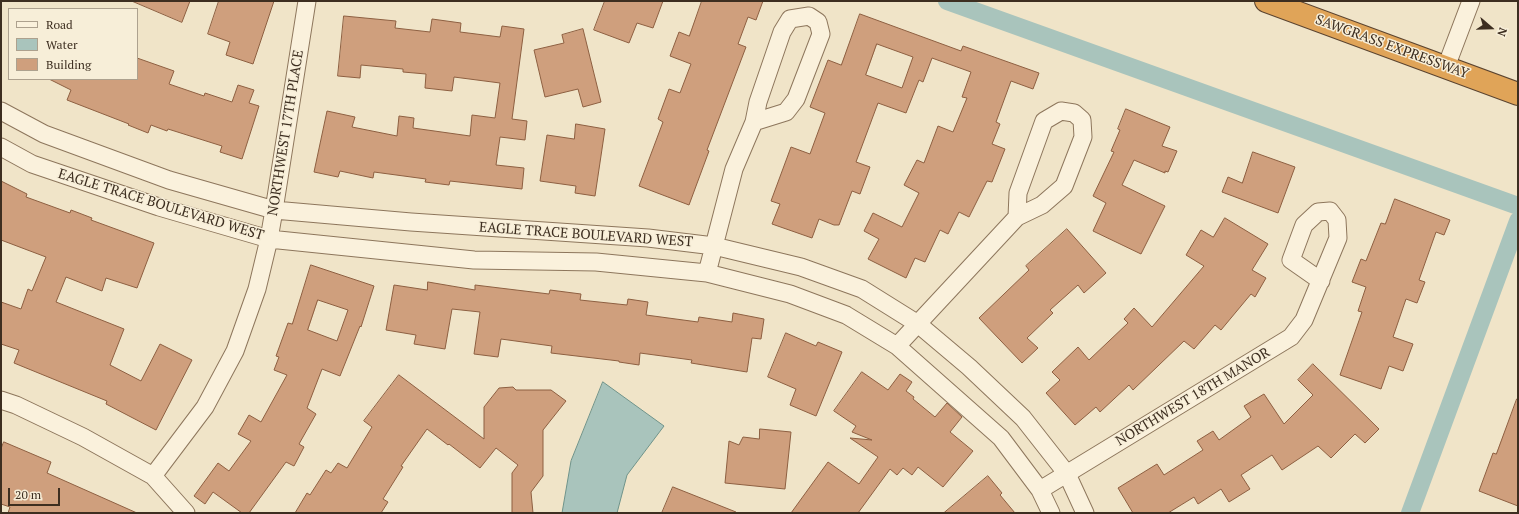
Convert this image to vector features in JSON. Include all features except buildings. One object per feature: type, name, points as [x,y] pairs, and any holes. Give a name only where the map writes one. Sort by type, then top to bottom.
[{"type":"highway","name":"SAWGRASS EXPRESSWAY","points":[[1266,1],[1518,94]]},
{"type":"street","name":"NORTHWEST 17TH PLACE","points":[[153,476],[205,407],[235,351],[257,289],[269,239],[307,1]]},
{"type":"street","points":[[1446,68],[1471,1]]},
{"type":"street","points":[[707,273],[734,169],[754,122],[758,102],[782,32],[790,19],[809,16],[818,22],[821,34],[796,99],[786,112],[754,122]]},
{"type":"street","points":[[897,346],[1017,217],[1042,205],[1064,186],[1083,137],[1082,120],[1074,112],[1061,111],[1044,121],[1018,193],[1017,217]]},
{"type":"street","name":"EAGLE TRACE BOULEVARD WEST","points":[[1,112],[44,134],[161,177],[274,210],[411,222],[648,238],[714,246],[802,267],[862,289],[918,324],[969,367],[1023,418],[1067,474],[1085,513]]},
{"type":"street","name":"EAGLE TRACE BOULEVARD WEST","points":[[1,147],[32,164],[158,207],[269,239],[474,260],[596,262],[707,273],[790,294],[846,315],[897,346],[1001,438],[1040,490],[1051,513]]},
{"type":"street","name":"NORTHWEST 18TH MANOR","points":[[1040,490],[1291,337],[1304,320],[1321,281]]},
{"type":"street","points":[[1,400],[16,405],[83,437],[153,476],[186,513]]},
{"type":"water","points":[[603,382],[664,426],[627,475],[617,513],[562,513],[571,461]]},
{"type":"waterway","points":[[947,1],[1518,206]]},
{"type":"waterway","points":[[1410,513],[1518,221]]}]
